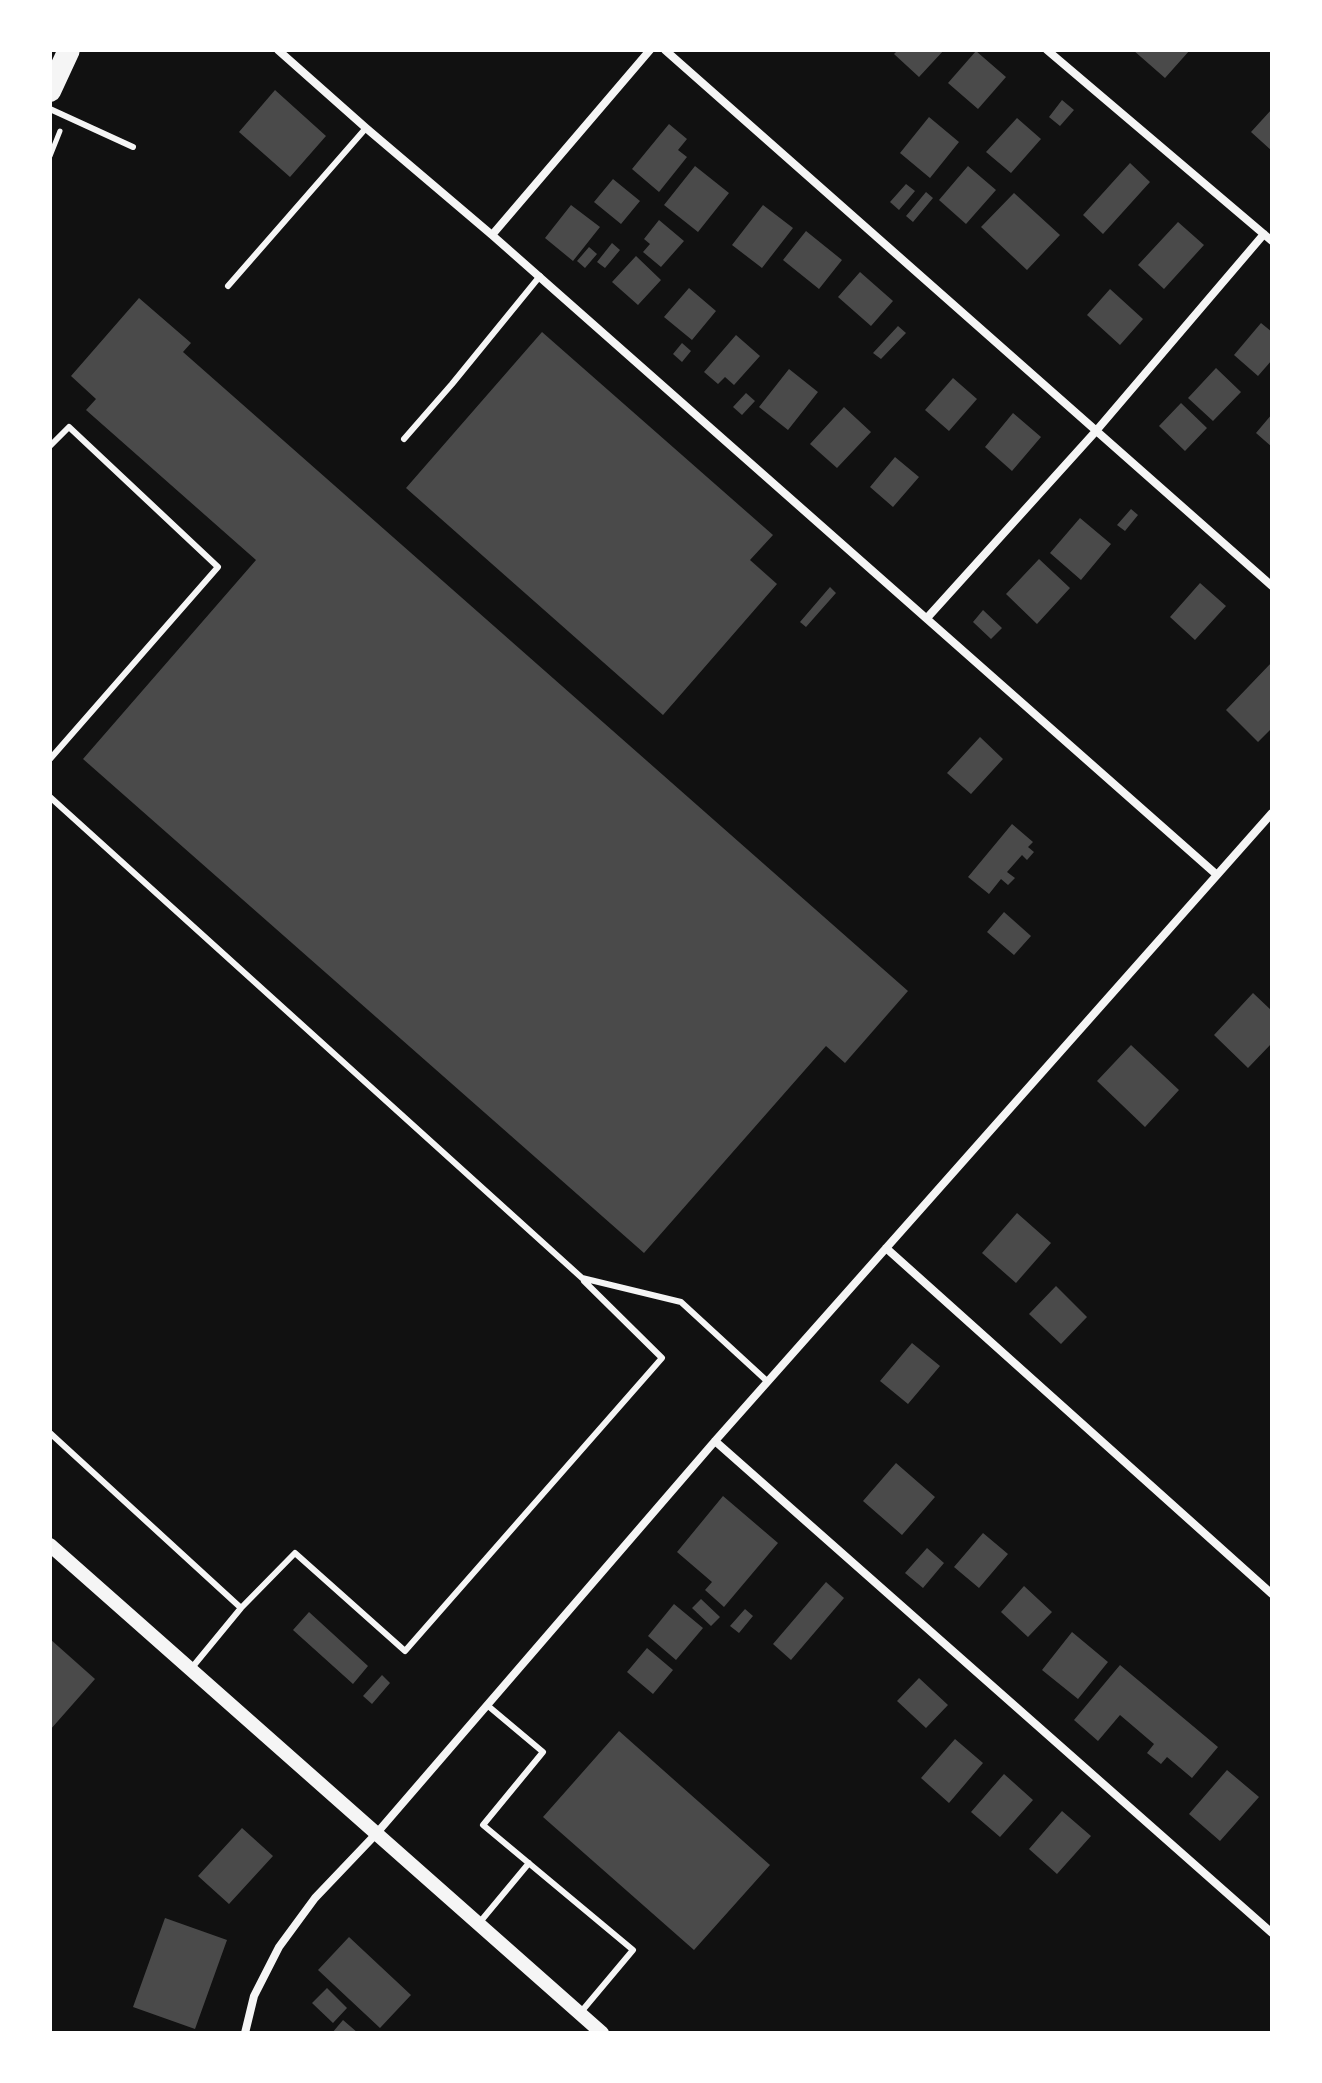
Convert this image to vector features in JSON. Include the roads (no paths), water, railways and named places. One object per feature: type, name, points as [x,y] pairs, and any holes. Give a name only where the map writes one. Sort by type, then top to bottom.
[{"type":"highway","points":[[50,91],[69,50]]},
{"type":"street","points":[[278,50],[540,276],[1217,875]]},
{"type":"street","points":[[492,235],[650,50]]},
{"type":"street","points":[[665,50],[1272,586]]},
{"type":"street","points":[[1047,50],[1272,241]]},
{"type":"street","points":[[927,618],[1096,431],[1264,234]]},
{"type":"street","points":[[245,2033],[254,1996],[279,1947],[315,1898],[376,1834],[715,1441],[1272,813]]},
{"type":"street","points":[[886,1248],[1272,1594]]},
{"type":"street","points":[[715,1441],[1272,1933]]},
{"type":"street","points":[[50,1545],[602,2033]]},
{"type":"lane","points":[[50,109],[133,147]]},
{"type":"lane","points":[[228,286],[366,128]]},
{"type":"lane","points":[[404,439],[540,276]]},
{"type":"lane","points":[[50,446],[69,427],[218,567],[50,759]]},
{"type":"lane","points":[[50,797],[582,1278],[662,1358],[405,1651],[295,1553],[241,1608],[190,1670]]},
{"type":"lane","points":[[582,1278],[681,1302],[768,1382]]},
{"type":"lane","points":[[50,1433],[241,1608]]},
{"type":"lane","points":[[487,1705],[543,1752],[483,1825],[633,1950],[580,2014]]},
{"type":"lane","points":[[478,1924],[529,1863]]}]
